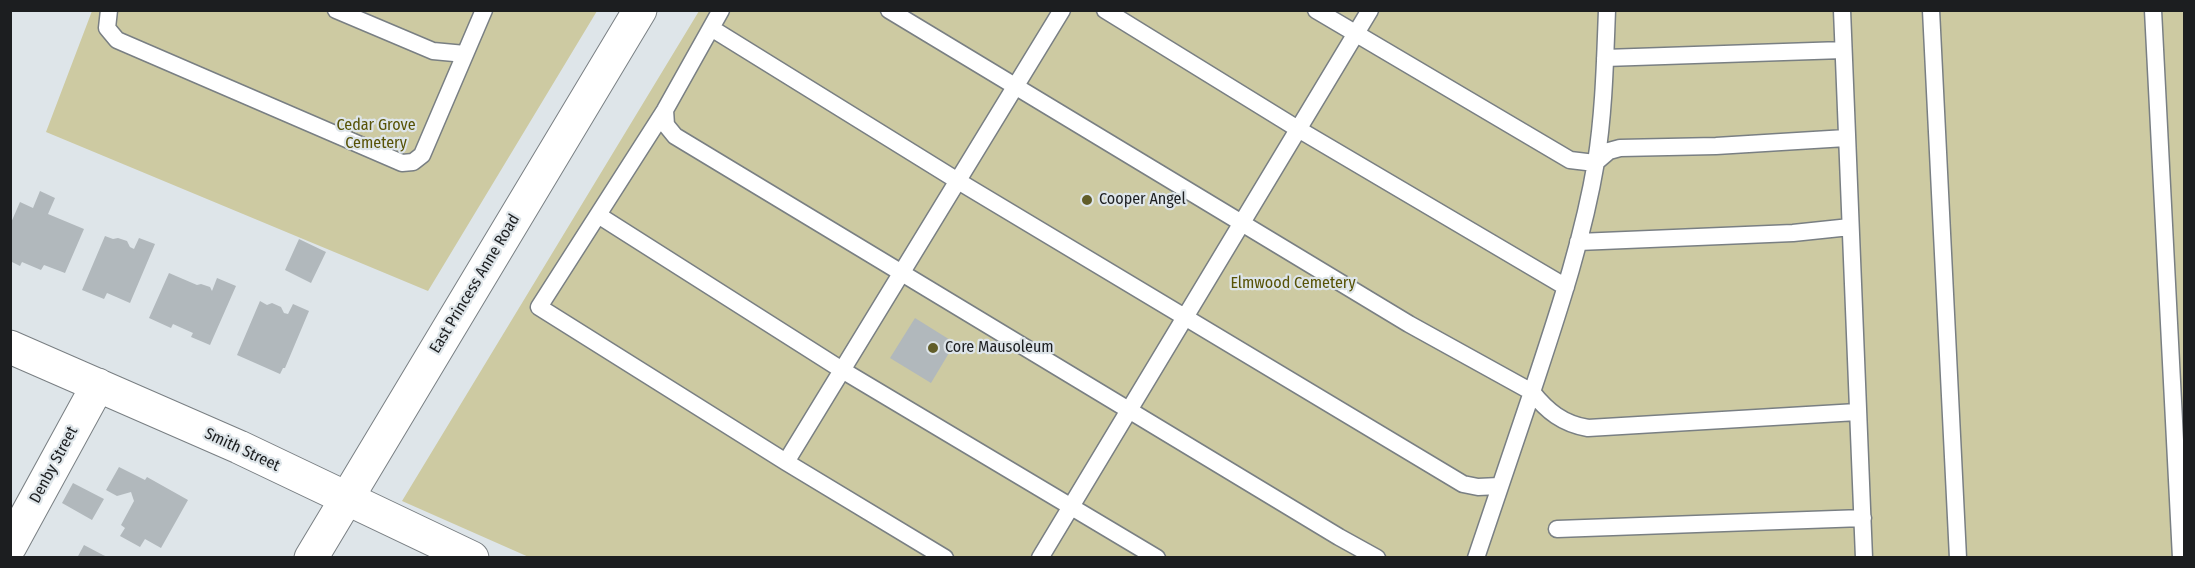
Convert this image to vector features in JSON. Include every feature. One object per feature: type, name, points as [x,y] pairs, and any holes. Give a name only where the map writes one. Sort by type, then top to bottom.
[{"type":"street","name":"East Princess Anne Road","points":[[311,558],[640,10]]},
{"type":"street","name":"Smith Street","points":[[10,347],[239,447],[472,558]]},
{"type":"street","name":"Denby Street","points":[[10,546],[98,385]]},
{"type":"lane","points":[[109,10],[108,28],[117,40],[402,163],[413,162],[422,155],[484,10]]},
{"type":"lane","points":[[336,10],[433,51],[465,54]]},
{"type":"lane","points":[[721,10],[665,110],[539,307],[786,462],[945,558]]},
{"type":"lane","points":[[889,10],[1409,324],[1532,392],[1545,408],[1571,426],[1588,428],[1857,412]]},
{"type":"lane","points":[[786,462],[1062,10]]},
{"type":"lane","points":[[1105,10],[1298,129],[1566,287]]},
{"type":"lane","points":[[1316,10],[1570,160],[1595,163],[1609,151],[1620,148],[1716,146],[1846,138]]},
{"type":"lane","points":[[1040,558],[1370,10]]},
{"type":"lane","points":[[1476,558],[1566,287],[1578,242],[1595,163],[1607,10]]},
{"type":"lane","points":[[1842,10],[1864,558]]},
{"type":"lane","points":[[1931,10],[1958,558]]},
{"type":"lane","points":[[2153,10],[2181,558]]},
{"type":"lane","points":[[711,28],[958,181],[1463,484],[1478,487],[1499,486]]},
{"type":"lane","points":[[1605,58],[1843,50]]},
{"type":"lane","points":[[665,110],[666,125],[675,136],[901,274],[1377,558]]},
{"type":"lane","points":[[598,215],[842,370],[1157,558]]},
{"type":"lane","points":[[1578,242],[1793,233],[1850,226]]},
{"type":"lane","points":[[1557,530],[1863,518]]},
{"type":"green space","name":"Cedar Grove Cemetery","points":[[92,11],[597,11],[428,291],[46,132]]},
{"type":"green space","name":"Elmwood Cemetery","points":[[699,11],[2184,11],[2184,557],[531,558],[402,501]]},
{"type":"building","points":[[40,191],[55,198],[48,214],[84,229],[65,273],[44,265],[41,270],[22,262],[20,266],[10,261],[10,225],[20,202],[33,208]]},
{"type":"building","points":[[105,236],[127,241],[134,249],[139,238],[155,244],[130,303],[107,293],[104,299],[82,290]]},
{"type":"building","points":[[299,239],[326,252],[311,283],[285,270]]},
{"type":"building","points":[[169,273],[197,285],[210,287],[212,291],[217,278],[236,286],[210,345],[191,337],[193,333],[173,324],[171,328],[149,318]]},
{"type":"building","points":[[260,301],[267,305],[272,303],[281,307],[284,313],[288,314],[293,304],[309,311],[285,368],[280,374],[237,355]]},
{"type":"building","points":[[915,318],[955,343],[931,383],[890,358]]},
{"type":"building","points":[[119,467],[145,480],[147,477],[188,500],[161,548],[145,539],[140,547],[120,536],[125,528],[121,525],[134,501],[131,492],[117,496],[106,490]]},
{"type":"building","points":[[73,483],[104,499],[92,520],[62,503]]},
{"type":"building","points":[[84,545],[103,555],[110,558],[77,558]]},
{"type":"place","name":"Cooper Angel","points":[[1087,200]]},
{"type":"place","name":"Core Mausoleum","points":[[933,348]]}]
